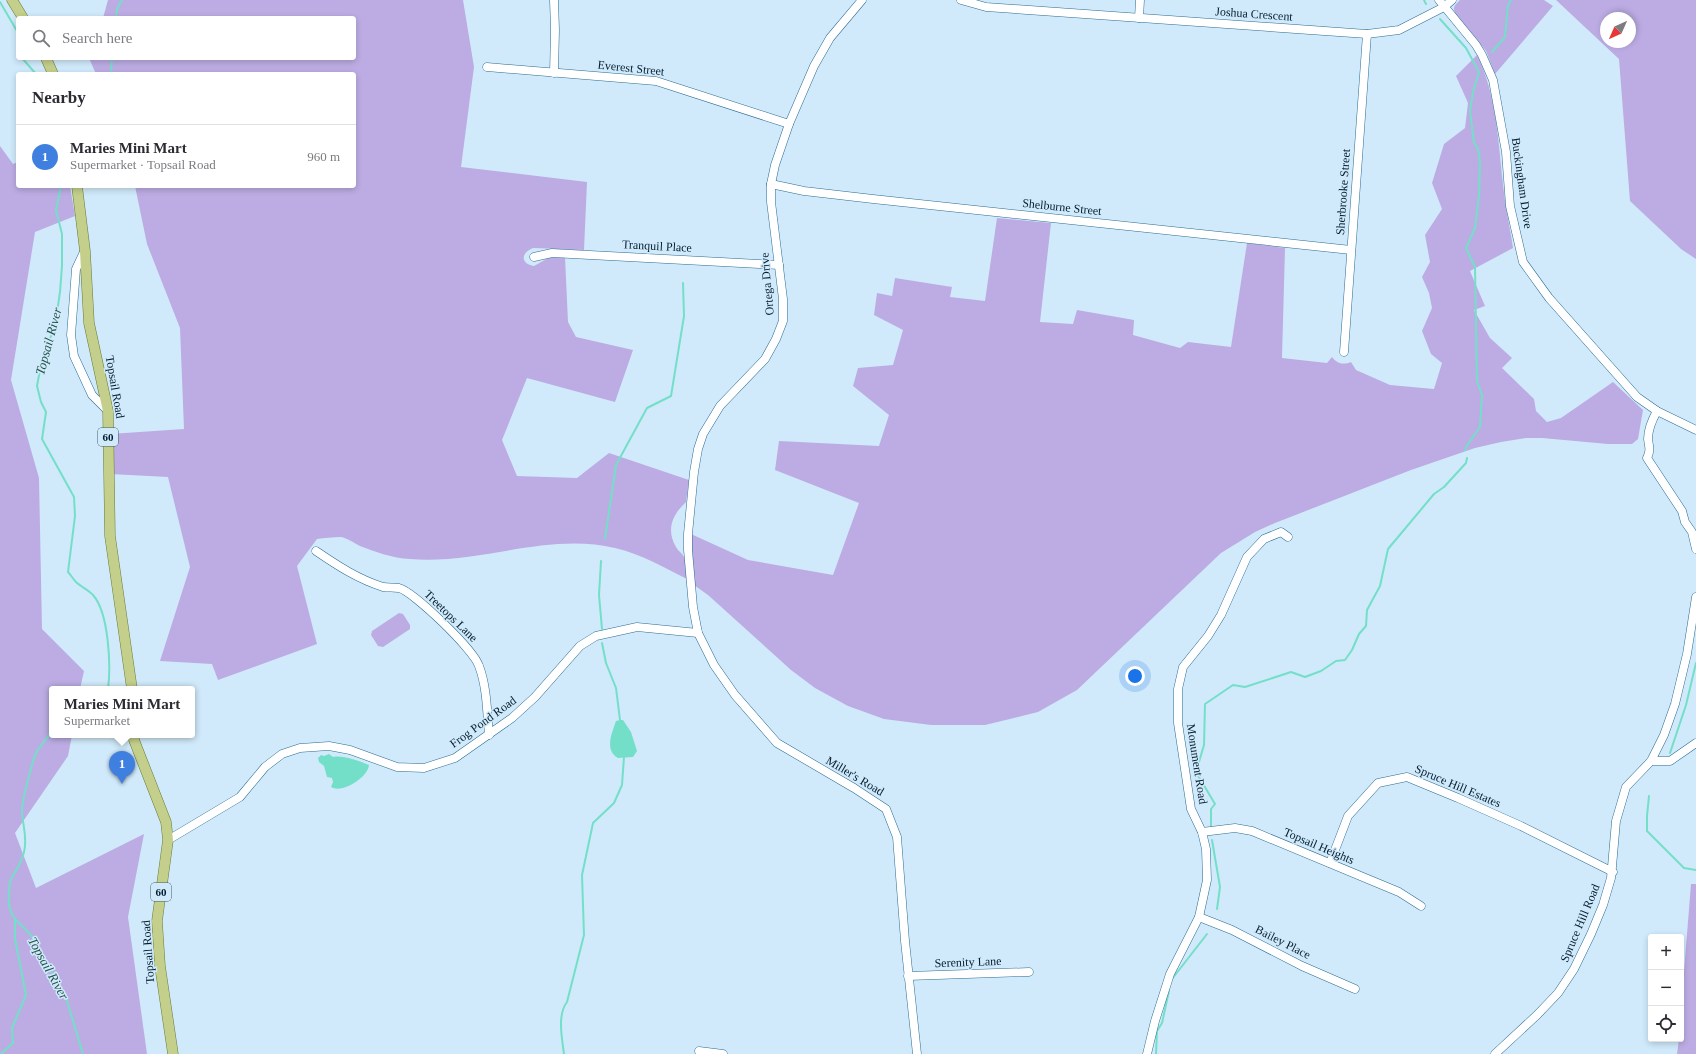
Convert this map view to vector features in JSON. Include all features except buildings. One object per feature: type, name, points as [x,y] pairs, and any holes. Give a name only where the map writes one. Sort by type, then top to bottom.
[{"type":"main road","points":[[12,0],[22,16]]},
{"type":"main road","points":[[47,60],[52,72]]},
{"type":"main road","name":"Topsail Road","points":[[77,188],[85,251],[90,323],[108,411],[110,536],[132,686]]},
{"type":"main road","name":"Topsail Road","points":[[134,738],[166,822],[168,840],[157,921],[160,966],[173,1054]]},
{"type":"street","points":[[554,0],[556,34],[554,73]]},
{"type":"street","name":"Ortega Drive","points":[[698,633],[688,542],[691,497],[696,457],[703,434],[716,412],[727,397],[758,367],[776,339],[783,321],[784,312],[771,202],[771,184],[775,165],[789,124],[807,80],[821,53],[840,25],[862,0]]},
{"type":"street","name":"Joshua Crescent","points":[[961,0],[986,7],[1367,34],[1399,30],[1444,7],[1452,0]]},
{"type":"street","points":[[1138,18],[1140,0]]},
{"type":"street","name":"Buckingham Drive","points":[[1438,0],[1476,45],[1493,80],[1506,152],[1510,206],[1523,262],[1549,298],[1637,397],[1657,411],[1696,430]]},
{"type":"street","name":"Sherbrooke Street","points":[[1344,352],[1367,34]]},
{"type":"street","name":"Everest Street","points":[[487,67],[661,82],[789,124]]},
{"type":"street","name":"Shelburne Street","points":[[771,184],[812,192],[873,199],[1351,250]]},
{"type":"street","points":[[85,251],[76,269],[71,335],[74,356],[92,395],[108,411]]},
{"type":"street","name":"Tranquil Place","points":[[534,257],[552,253],[779,265]]},
{"type":"street","points":[[1657,411],[1649,429],[1650,450],[1647,458],[1674,497],[1682,511],[1685,522],[1694,531],[1696,550]]},
{"type":"street","name":"Monument Road","points":[[1147,1054],[1155,1021],[1170,974],[1199,917],[1207,874],[1206,849],[1202,832],[1191,809],[1178,722],[1178,689],[1183,667],[1208,636],[1221,615],[1247,557],[1264,539],[1281,532],[1288,537]]},
{"type":"street","name":"Treetops Lane","points":[[316,551],[350,574],[385,587],[399,588],[414,596],[471,652],[479,664],[483,682],[489,735]]},
{"type":"street","name":"Spruce Hill Road","points":[[1495,1054],[1543,1009],[1570,976],[1597,920],[1606,897],[1613,872],[1616,821],[1626,787],[1650,761],[1664,735],[1675,704],[1687,654],[1696,597]]},
{"type":"street","name":"Frog Pond Road","points":[[168,840],[240,797],[265,767],[282,754],[300,748],[328,746],[350,750],[397,767],[424,768],[455,758],[489,735],[535,697],[580,646],[596,636],[637,627],[698,633]]},
{"type":"street","name":"Miller's Road","points":[[698,633],[714,665],[735,695],[777,743],[854,788],[886,809],[897,837],[908,976],[917,1054]]},
{"type":"street","points":[[1650,761],[1670,761],[1696,743]]},
{"type":"street","name":"Spruce Hill Estates","points":[[1330,864],[1348,816],[1378,783],[1407,777],[1514,823],[1613,872]]},
{"type":"street","name":"Topsail Heights","points":[[1202,832],[1235,828],[1246,829],[1399,892],[1421,906]]},
{"type":"street","name":"Bailey Place","points":[[1199,917],[1234,931],[1302,966],[1355,989]]},
{"type":"street","name":"Serenity Lane","points":[[908,976],[1029,972]]},
{"type":"street","points":[[698,1051],[723,1054]]},
{"type":"shaded area","points":[[108,0],[463,0],[474,67],[461,167],[587,182],[584,250],[533,248],[524,255],[524,258],[527,263],[534,266],[550,257],[565,257],[568,322],[576,337],[633,350],[615,402],[527,378],[502,440],[517,476],[577,478],[609,453],[689,480],[686,502],[674,517],[671,529],[673,541],[685,559],[687,579],[652,561],[634,554],[615,548],[589,544],[538,546],[461,558],[436,560],[410,559],[390,556],[360,546],[341,537],[317,539],[297,566],[317,644],[218,680],[212,664],[160,661],[190,567],[168,477],[110,474],[110,434],[184,429],[180,328],[147,244],[135,188],[356,188],[356,72],[95,72],[90,60],[356,60],[356,16],[104,16]]},
{"type":"shaded area","points":[[1460,0],[1544,0],[1553,6],[1495,74],[1486,51],[1454,11],[1454,7]]},
{"type":"shaded area","points":[[1556,0],[1696,0],[1696,259],[1681,249],[1630,201],[1619,59],[1607,48],[1636,48],[1636,12],[1600,12],[1600,41]]},
{"type":"shaded area","points":[[1477,55],[1489,86],[1496,118],[1505,200],[1513,248],[1470,271],[1485,306],[1474,310],[1490,338],[1512,358],[1502,368],[1534,399],[1536,411],[1547,422],[1561,418],[1613,382],[1643,410],[1638,439],[1632,444],[1608,444],[1542,438],[1526,438],[1501,442],[1475,448],[1411,470],[1275,523],[1255,532],[1221,553],[1077,690],[1038,712],[985,725],[931,725],[884,719],[848,706],[815,688],[791,670],[708,595],[694,585],[691,534],[748,560],[833,575],[859,503],[775,470],[779,441],[879,446],[889,415],[853,386],[858,368],[893,365],[903,330],[874,315],[877,293],[892,296],[895,278],[952,287],[950,297],[985,301],[997,218],[1051,223],[1040,322],[1073,324],[1077,310],[1134,320],[1133,335],[1180,348],[1188,342],[1231,347],[1247,243],[1285,248],[1282,358],[1327,363],[1332,357],[1341,363],[1351,362],[1356,370],[1390,385],[1434,389],[1442,363],[1431,354],[1422,331],[1432,308],[1429,293],[1422,277],[1430,262],[1425,235],[1442,209],[1432,183],[1444,144],[1465,128],[1468,103],[1456,76]]},
{"type":"shaded area","points":[[0,146],[13,164],[16,163],[16,188],[70,188],[75,216],[35,232],[11,380],[39,478],[42,629],[84,671],[81,686],[49,686],[49,738],[71,738],[68,756],[15,833],[36,888],[144,834],[128,917],[147,1054],[0,1054]]},
{"type":"shaded area","points":[[399,613],[403,614],[410,625],[410,629],[383,647],[378,646],[371,635],[372,631]]},
{"type":"shaded area","points":[[623,720],[631,732],[637,751],[633,757],[618,758],[611,751],[610,741],[616,721]]},
{"type":"shaded area","points":[[329,754],[333,757],[356,760],[369,765],[368,770],[360,779],[348,786],[336,789],[331,787],[333,782],[332,778],[327,777],[324,766],[319,762],[318,758],[321,755],[324,756]]},
{"type":"shaded area","points":[[1691,884],[1696,884],[1696,1054],[1677,1054],[1679,1042],[1684,1042],[1684,972]]},
{"type":"waterway","points":[[116,16],[117,9],[122,0]]},
{"type":"waterway","points":[[1424,0],[1426,4]]},
{"type":"waterway","points":[[1492,52],[1505,37],[1508,5],[1511,0]]},
{"type":"waterway","name":"Topsail River","points":[[0,2],[16,29]]},
{"type":"waterway","points":[[1440,19],[1466,48],[1479,72],[1473,92],[1470,111],[1474,143],[1478,149],[1480,162],[1479,195],[1475,228],[1466,248],[1475,267],[1477,381],[1482,395],[1480,427],[1465,450]]},
{"type":"waterway","name":"Topsail River","points":[[24,60],[34,72]]},
{"type":"waterway","points":[[111,72],[112,60]]},
{"type":"waterway","name":"Topsail River","points":[[61,188],[56,210],[62,234],[60,292],[55,326],[42,359],[37,386],[41,402],[46,412],[42,439],[74,497],[75,516],[68,572],[76,582],[93,595],[103,614],[108,640],[108,686]]},
{"type":"waterway","points":[[605,539],[616,465],[647,408],[671,396],[684,316],[683,283]]},
{"type":"waterway","points":[[1211,828],[1211,809],[1215,804],[1196,772],[1204,745],[1205,704],[1233,685],[1245,687],[1291,672],[1305,677],[1321,671],[1336,661],[1345,660],[1352,650],[1359,634],[1366,626],[1367,610],[1380,586],[1388,549],[1434,494],[1444,487],[1466,463],[1467,458]]},
{"type":"waterway","points":[[601,561],[599,595],[602,629]]},
{"type":"waterway","points":[[602,643],[606,663],[616,688],[620,720]]},
{"type":"waterway","points":[[1670,753],[1686,705],[1696,663]]},
{"type":"waterway","name":"Topsail River","points":[[49,735],[37,751],[28,780],[22,810],[25,846],[22,859],[10,881],[9,903],[12,915],[33,937],[67,1001],[83,1054]]},
{"type":"waterway","points":[[564,1054],[561,1034],[562,1013],[567,1002],[584,935],[582,875],[593,823],[614,803],[622,785],[624,757]]},
{"type":"waterway","points":[[1649,796],[1647,831],[1684,868],[1696,870]]},
{"type":"waterway","points":[[1212,840],[1220,887],[1217,909]]},
{"type":"waterway","points":[[1,1054],[13,1043],[12,1028],[26,995],[15,939],[15,920]]},
{"type":"waterway","points":[[1172,979],[1207,934]]},
{"type":"waterway","points":[[1156,1054],[1157,1031],[1162,1023],[1169,991]]},
{"type":"place","name":"Maries Mini Mart","points":[[122,784]]}]
